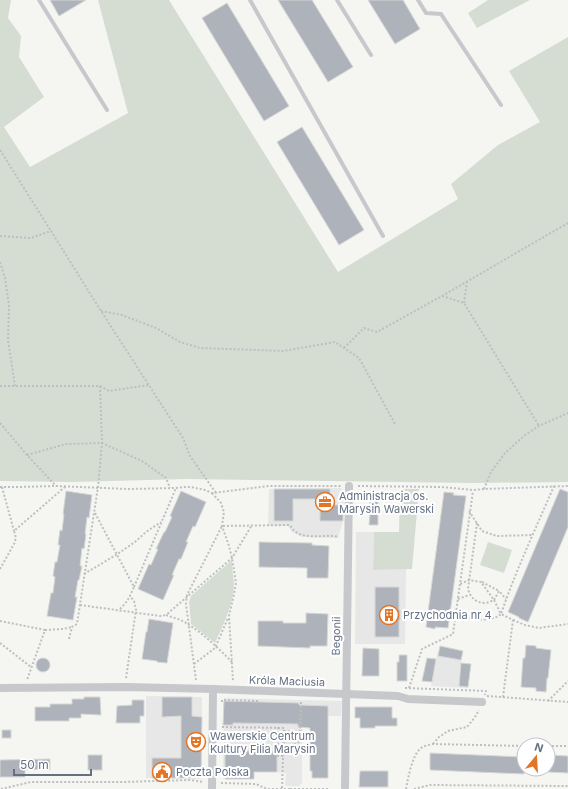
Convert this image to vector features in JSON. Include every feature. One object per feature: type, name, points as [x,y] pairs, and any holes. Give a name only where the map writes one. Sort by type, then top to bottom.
[{"type":"street","name":"Begonii","points":[[345,787],[349,486]]},
{"type":"street","name":"Króla Maciusia","points":[[0,688],[78,687],[213,689],[398,696],[408,699],[482,702]]},
{"type":"street","points":[[212,786],[213,689]]},
{"type":"lane","points":[[39,0],[107,110]]},
{"type":"lane","points":[[250,0],[383,236]]},
{"type":"lane","points":[[338,0],[371,55]]},
{"type":"lane","points":[[418,0],[426,13],[441,14],[501,105]]},
{"type":"path","points":[[0,150],[183,438],[190,456],[216,493]]},
{"type":"path","points":[[344,348],[364,328],[377,332],[568,223]]},
{"type":"path","points":[[0,236],[31,238],[51,231]]},
{"type":"path","points":[[0,262],[5,278],[9,305],[8,340],[15,386]]},
{"type":"path","points":[[467,281],[464,303],[539,426]]},
{"type":"path","points":[[442,296],[464,303]]},
{"type":"path","points":[[101,311],[122,314],[156,328],[180,342],[200,348],[283,351],[335,342],[359,358],[395,424]]},
{"type":"path","points":[[0,386],[100,386],[109,391],[149,385]]},
{"type":"path","points":[[0,621],[45,630],[63,629],[77,624],[98,487],[102,443],[100,386]]},
{"type":"path","points":[[484,489],[490,472],[505,453],[525,435],[539,426],[568,413]]},
{"type":"path","points":[[0,423],[56,486]]},
{"type":"path","points":[[27,455],[66,444],[102,443],[142,461],[166,478],[170,488]]},
{"type":"path","points":[[14,531],[66,486]]},
{"type":"path","points":[[0,569],[16,538],[1,487],[66,486],[128,489],[191,487],[205,490],[212,494],[221,503],[224,512],[222,526],[186,599],[196,689]]},
{"type":"path","points":[[212,494],[268,486],[442,487],[473,490],[568,486]]},
{"type":"path","points":[[456,616],[482,620],[497,617],[501,614],[554,486]]},
{"type":"path","points":[[118,610],[129,600],[176,488]]},
{"type":"path","points":[[409,688],[422,649],[453,634],[473,490]]},
{"type":"path","points":[[469,511],[482,531],[497,536],[533,535]]},
{"type":"path","points":[[94,512],[134,587]]},
{"type":"path","points":[[84,574],[136,542],[146,532],[162,521]]},
{"type":"path","points":[[477,523],[468,589],[469,595],[476,601],[484,603],[494,600],[499,591]]},
{"type":"path","points":[[166,615],[232,558],[252,525]]},
{"type":"path","points":[[222,526],[290,525],[293,530],[302,536],[337,536],[342,538]]},
{"type":"path","points":[[194,664],[215,648],[229,616],[234,594],[236,583],[232,558],[222,526]]},
{"type":"path","points":[[460,584],[470,580],[481,582],[499,591],[506,599]]},
{"type":"path","points":[[481,582],[494,600],[501,614],[513,620],[525,625],[539,628],[568,624]]},
{"type":"path","points":[[458,599],[469,595]]},
{"type":"path","points":[[126,688],[126,673],[136,607],[130,596]]},
{"type":"path","points":[[80,605],[160,616],[166,615],[178,619],[189,624],[216,646],[232,662]]},
{"type":"path","points":[[229,616],[233,681]]},
{"type":"path","points":[[503,697],[513,620]]},
{"type":"path","points":[[69,639],[72,627]]},
{"type":"path","points":[[26,681],[45,630]]},
{"type":"path","points":[[0,644],[31,667]]},
{"type":"path","points":[[548,701],[568,681]]},
{"type":"path","points":[[432,744],[448,731],[467,727],[475,717],[485,695],[568,702]]},
{"type":"path","points":[[284,751],[300,741],[301,698]]},
{"type":"path","points":[[222,707],[222,700],[261,701]]},
{"type":"path","points":[[222,733],[222,727],[284,728],[284,731],[300,732]]},
{"type":"path","points":[[278,728],[278,756],[283,756]]},
{"type":"path","points":[[282,789],[284,731]]},
{"type":"path","points":[[274,740],[284,739]]},
{"type":"path","points":[[406,789],[409,772],[419,749],[423,747],[432,744],[516,746]]},
{"type":"path","points":[[556,746],[568,746]]},
{"type":"path","points":[[1,789],[30,782],[190,780],[212,786],[256,784],[267,789],[330,789]]},
{"type":"path","points":[[414,789],[430,785],[568,786]]},
{"type":"shaded area","points":[[0,0],[11,0],[8,18],[21,36],[19,57],[44,97],[4,127],[30,167],[128,113],[98,0],[169,0],[338,272],[458,199],[451,184],[498,145],[540,122],[509,71],[568,37],[568,482],[474,483],[186,479],[73,482],[0,481]]},
{"type":"shaded area","points":[[488,0],[530,0],[477,28],[468,13]]},
{"type":"shaded area","points":[[341,488],[344,491],[343,521],[338,538],[302,537],[292,532],[288,526],[268,526],[269,489]]},
{"type":"shaded area","points":[[400,489],[419,489],[412,569],[373,570],[374,532],[399,532]]},
{"type":"shaded area","points":[[356,532],[374,532],[373,570],[406,569],[405,644],[355,644]]},
{"type":"shaded area","points":[[488,542],[512,550],[504,573],[480,565]]},
{"type":"shaded area","points":[[232,560],[234,591],[228,614],[215,643],[191,624],[189,602],[191,596]]},
{"type":"shaded area","points":[[440,646],[463,651],[461,663],[471,664],[468,688],[431,686],[432,682],[422,681],[427,658],[436,659]]},
{"type":"shaded area","points":[[146,696],[202,697],[201,778],[146,778]]},
{"type":"shaded area","points":[[224,698],[342,701],[341,716],[310,716],[302,728],[302,784],[300,784],[300,786],[286,786],[286,773],[277,772],[254,772],[254,779],[223,779]]},
{"type":"building","points":[[50,0],[86,0],[59,16]]},
{"type":"building","points":[[278,0],[312,0],[353,67],[328,82]]},
{"type":"building","points":[[368,0],[403,0],[420,29],[395,44]]},
{"type":"building","points":[[227,3],[289,106],[264,121],[202,18]]},
{"type":"building","points":[[302,127],[364,230],[339,245],[277,142]]},
{"type":"building","points":[[274,489],[330,489],[330,505],[343,505],[343,521],[320,521],[320,499],[293,499],[293,521],[274,521]]},
{"type":"building","points":[[560,489],[568,492],[568,527],[528,622],[508,612]]},
{"type":"building","points":[[66,491],[92,495],[89,518],[87,517],[84,549],[82,548],[80,566],[82,566],[75,597],[77,597],[73,620],[47,616],[51,593],[53,593],[55,577],[53,576],[60,545],[58,545],[60,530],[62,531]]},
{"type":"building","points":[[181,491],[206,502],[195,527],[193,526],[186,542],[188,542],[172,575],[174,575],[163,600],[138,589],[149,564],[151,565],[158,549],[156,549],[172,517],[170,516]]},
{"type":"building","points":[[444,492],[454,493],[453,495],[466,496],[448,628],[435,627],[435,629],[426,627]]},
{"type":"building","points":[[370,501],[378,501],[378,525],[369,525],[370,513],[367,510],[370,507]]},
{"type":"building","points":[[259,542],[312,543],[312,545],[329,546],[328,578],[307,578],[307,568],[259,567]]},
{"type":"building","name":"Przychodnia nr 4","points":[[375,587],[399,587],[399,637],[375,637]]},
{"type":"building","points":[[306,613],[328,614],[327,646],[310,646],[310,648],[258,646],[258,621],[306,623]]},
{"type":"building","points":[[149,619],[173,623],[167,663],[142,659]]},
{"type":"building","points":[[526,645],[551,650],[546,692],[536,691],[536,688],[521,687],[523,658],[525,658]]},
{"type":"building","points":[[440,646],[463,651],[461,660],[438,656]]},
{"type":"building","points":[[363,648],[379,649],[379,676],[362,676]]},
{"type":"building","points":[[399,655],[407,655],[407,681],[397,681],[397,662],[399,662]]},
{"type":"building","points":[[40,658],[46,658],[50,662],[50,668],[46,672],[40,672],[36,668],[36,662]]},
{"type":"building","points":[[427,658],[436,659],[432,682],[422,681]]},
{"type":"building","points":[[461,663],[471,664],[468,687],[459,686]]},
{"type":"building","points":[[84,697],[100,697],[101,715],[81,714],[81,718],[69,718],[69,721],[35,721],[35,707],[50,707],[50,704],[72,704],[72,699],[84,699]]},
{"type":"building","points":[[162,697],[192,697],[192,716],[202,717],[201,778],[152,778],[152,758],[181,758],[181,716],[162,717]]},
{"type":"building","points":[[132,700],[144,700],[144,716],[140,716],[140,723],[116,723],[117,706],[132,705]]},
{"type":"building","points":[[224,701],[299,703],[299,705],[328,706],[328,778],[312,778],[312,771],[310,771],[310,728],[298,727],[298,724],[233,723],[233,725],[223,725]]},
{"type":"building","points":[[355,707],[392,707],[392,718],[397,718],[397,726],[360,728],[360,718],[355,718]]},
{"type":"building","points":[[2,730],[11,730],[11,738],[2,738]]},
{"type":"building","points":[[225,751],[277,751],[277,772],[254,772],[254,779],[225,779]]},
{"type":"building","points":[[430,753],[516,757],[516,774],[430,770]]},
{"type":"building","points":[[88,755],[102,755],[102,770],[88,770]]},
{"type":"building","points":[[556,755],[568,756],[568,773],[556,772]]},
{"type":"building","points":[[50,759],[50,770],[25,769],[25,777],[0,777],[0,760]]},
{"type":"building","points":[[360,771],[388,771],[388,787],[359,787]]},
{"type":"place","name":"Administracja os. Marysin Wawerski","points":[[325,502]]},
{"type":"place","name":"Przychodnia nr 4","points":[[389,615]]},
{"type":"place","name":"Wawerskie Centrum Kultury Filia Marysin","points":[[196,742]]},
{"type":"place","name":"Poczta Polska","points":[[162,772]]}]
